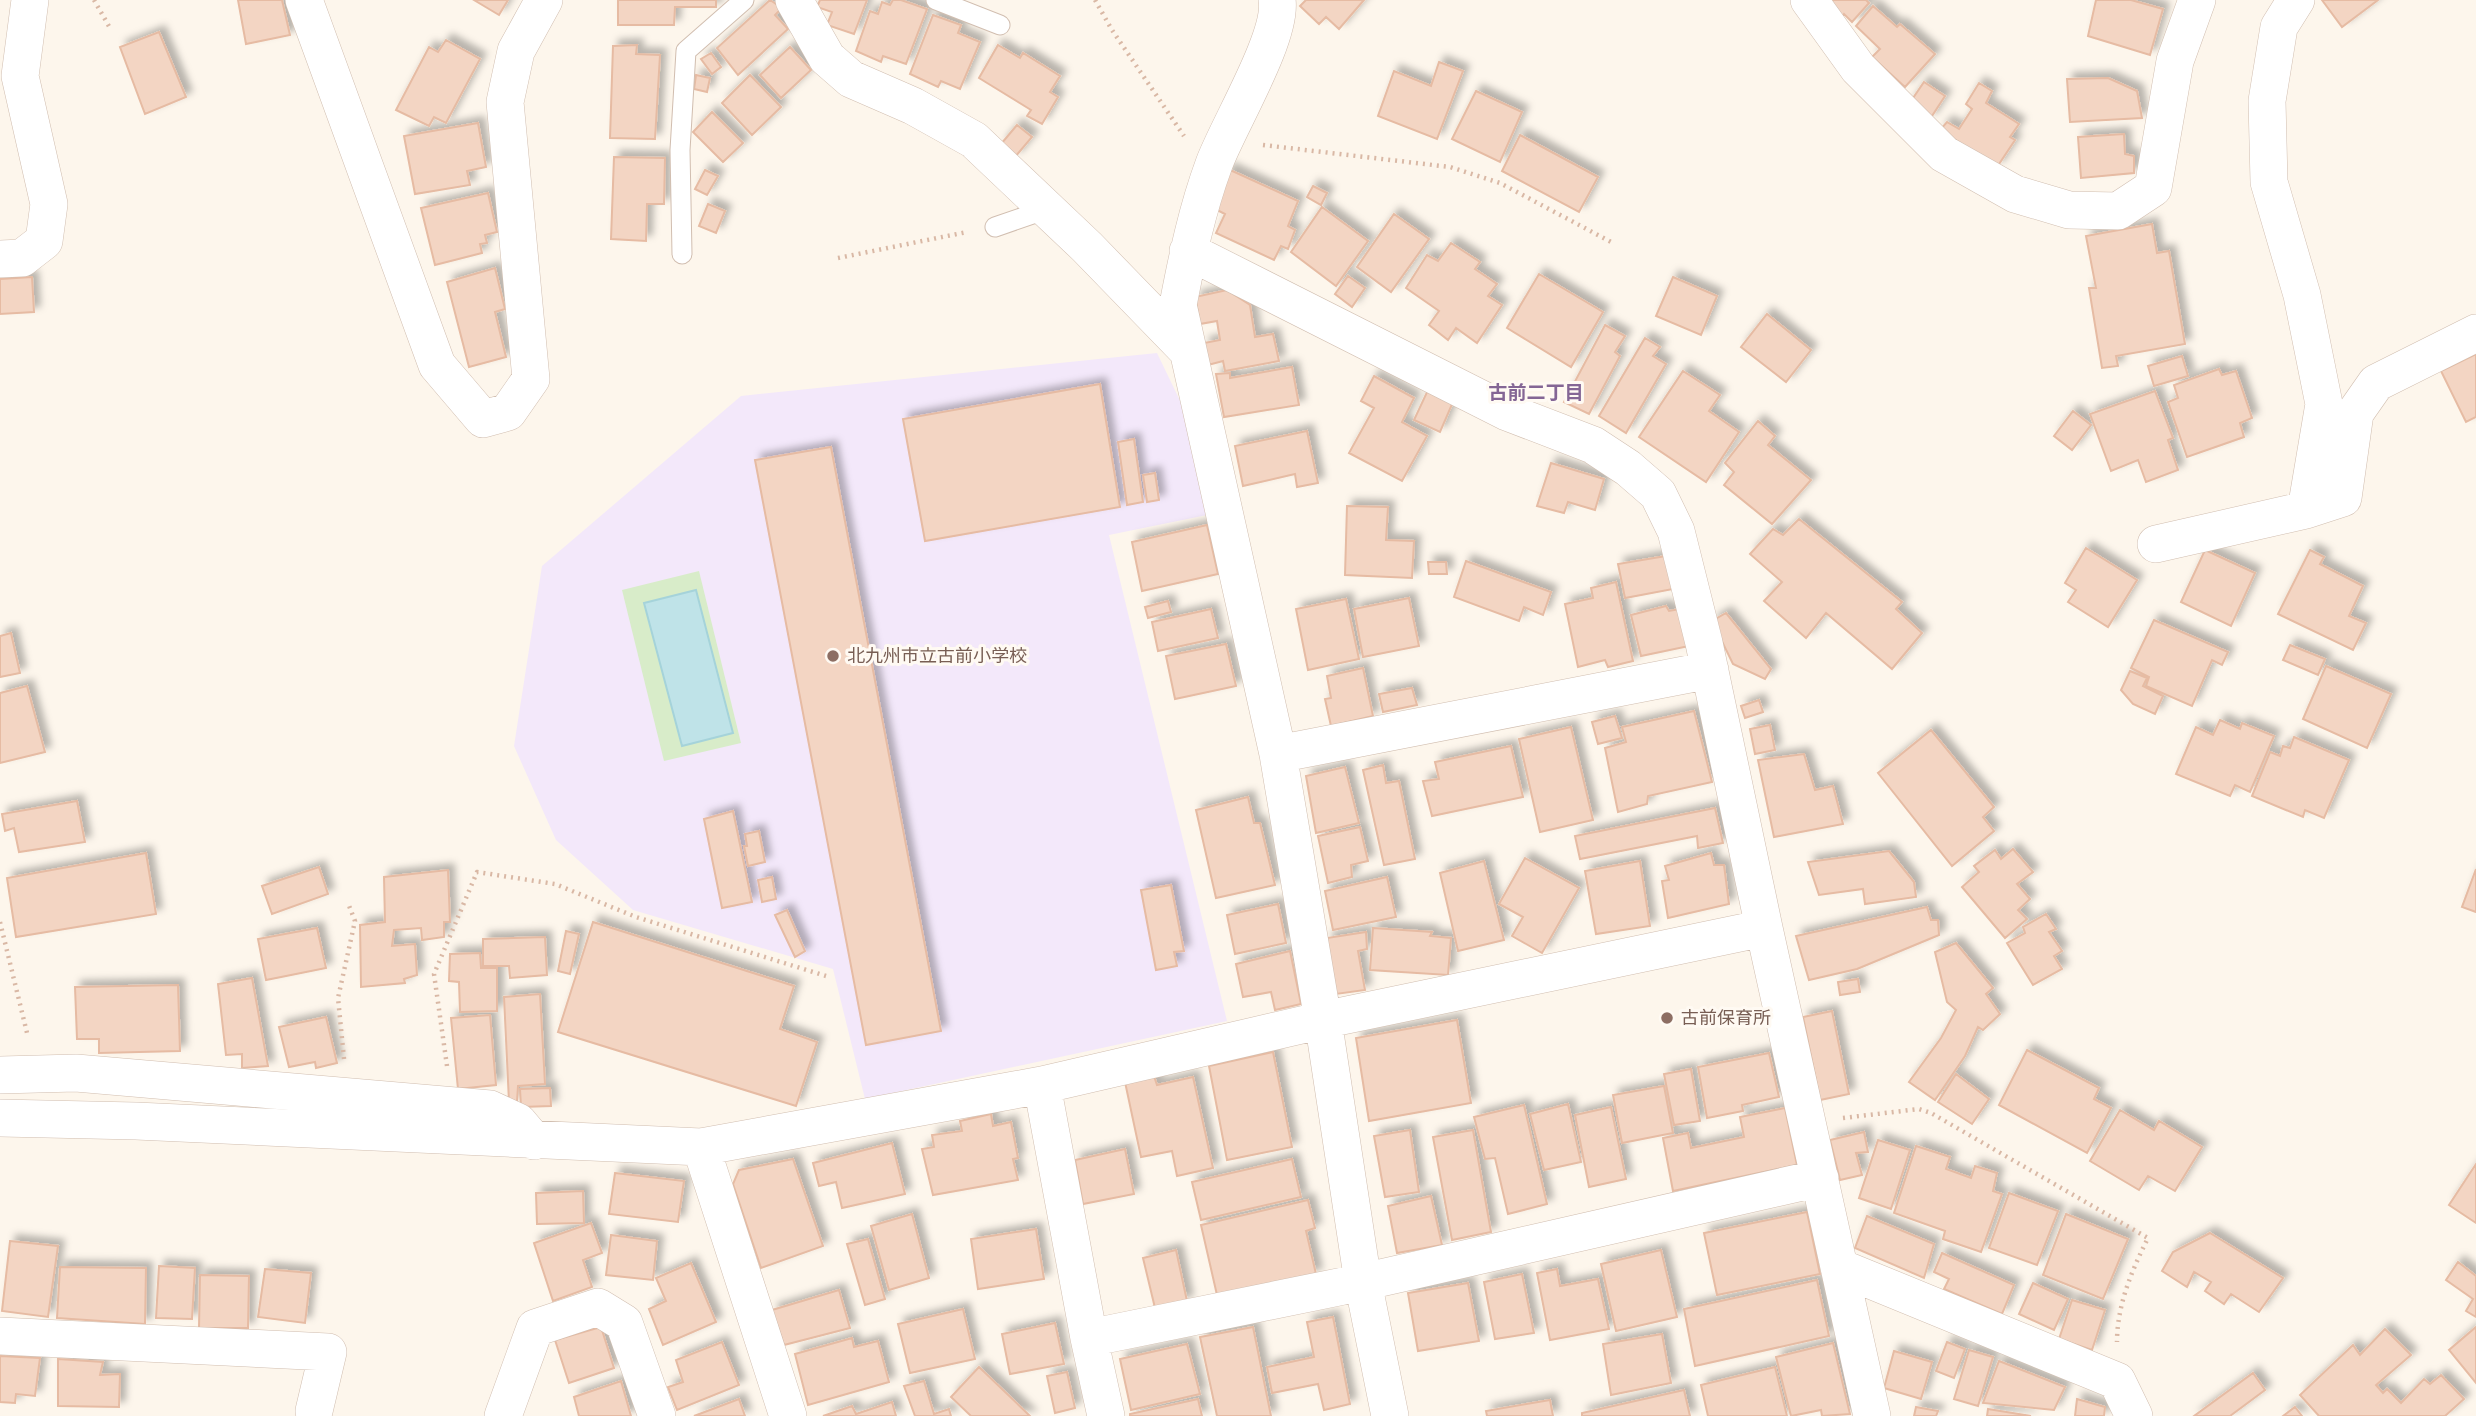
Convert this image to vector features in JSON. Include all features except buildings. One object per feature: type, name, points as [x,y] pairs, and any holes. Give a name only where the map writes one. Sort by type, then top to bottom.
[{"type":"street","points":[[0,259],[22,258],[44,241],[49,204],[20,76],[30,0]]},
{"type":"street","points":[[304,0],[437,365],[482,419],[508,412],[531,379],[505,103],[516,51],[544,0]]},
{"type":"street","points":[[794,0],[827,58],[852,79],[913,106],[974,140],[1047,209],[1186,349]]},
{"type":"street","points":[[1277,0],[1279,11],[1259,66],[1210,174],[1188,251],[1178,305],[1278,754],[1323,1020],[1363,1282],[1390,1416]]},
{"type":"street","points":[[1809,0],[1858,68],[1944,154],[2015,194],[2069,211],[2118,211],[2153,188],[2175,61],[2197,0]]},
{"type":"street","points":[[2296,0],[2279,27],[2267,101],[2269,182],[2302,295],[2324,404],[2306,510]]},
{"type":"street","points":[[1188,251],[1507,412],[1593,445],[1628,468],[1658,494],[1676,531],[1710,670],[1872,1416]]},
{"type":"street","points":[[2156,544],[2306,510],[2343,498],[2355,413],[2376,383],[2476,333]]},
{"type":"street","points":[[1278,754],[1710,670]]},
{"type":"street","points":[[0,1118],[136,1121],[701,1147],[1042,1085],[1323,1020],[1764,928]]},
{"type":"street","points":[[0,1075],[76,1073],[490,1109],[519,1122],[534,1141]]},
{"type":"street","points":[[1042,1085],[1106,1416]]},
{"type":"street","points":[[701,1147],[789,1416]]},
{"type":"street","points":[[1089,1338],[1363,1282],[1820,1178]]},
{"type":"street","points":[[1841,1268],[2117,1381],[2134,1416]]},
{"type":"street","points":[[503,1416],[535,1328],[598,1307],[624,1324],[657,1416]]},
{"type":"street","points":[[0,1336],[328,1352],[314,1410]]},
{"type":"lane","points":[[682,254],[680,150],[686,51],[744,0]]},
{"type":"lane","points":[[936,0],[1000,24]]},
{"type":"lane","points":[[995,227],[1047,209]]},
{"type":"path","points":[[94,0],[110,28]]},
{"type":"path","points":[[1095,0],[1112,30],[1210,174]]},
{"type":"path","points":[[1224,140],[1450,167],[1500,183],[1613,243]]},
{"type":"path","points":[[838,258],[995,227]]},
{"type":"path","points":[[452,1105],[434,974],[477,872],[555,884],[636,917],[826,976]]},
{"type":"path","points":[[348,903],[355,921],[338,998],[348,1096]]},
{"type":"path","points":[[0,922],[36,1074]]},
{"type":"path","points":[[1807,1122],[1919,1109],[1931,1113],[2148,1238],[2134,1266],[2117,1324],[2117,1381]]},
{"type":"shaded area","name":"北九州市立古前小学校","points":[[1157,353],[1185,411],[1207,515],[1109,535],[1227,1021],[865,1099],[833,969],[633,910],[556,840],[514,746],[542,566],[741,396]]},
{"type":"green space","points":[[699,571],[741,743],[664,761],[622,590]]},
{"type":"water","points":[[696,590],[733,733],[682,746],[644,603]]},
{"type":"place","name":"北九州市立古前小学校","points":[[833,656]]},
{"type":"place","name":"古前保育所","points":[[1667,1018]]},
{"type":"district","name":"古前二丁目","points":[[1536,393]]}]
